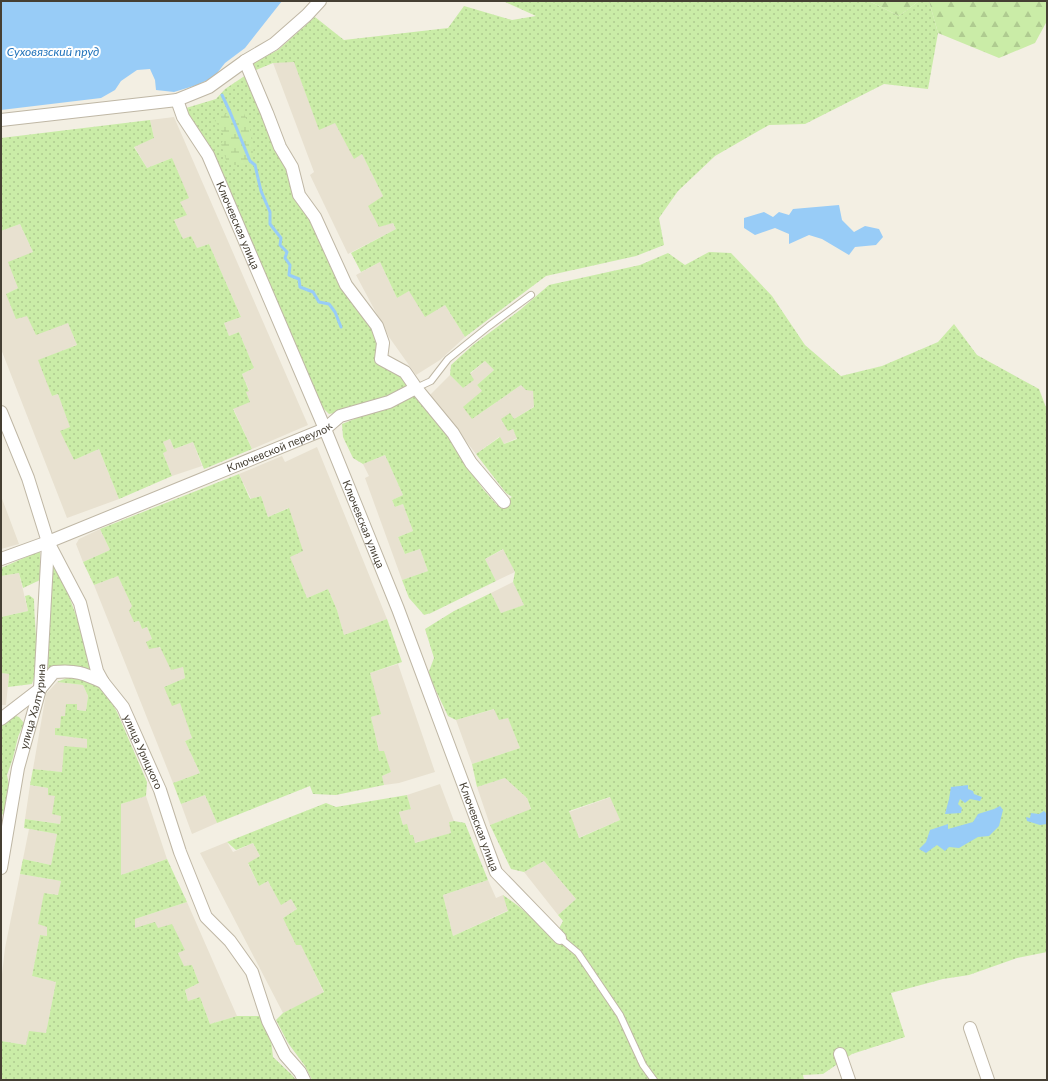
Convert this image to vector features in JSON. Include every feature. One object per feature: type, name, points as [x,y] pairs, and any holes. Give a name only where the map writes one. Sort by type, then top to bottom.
[{"type":"street","points":[[1,120],[177,100],[209,87],[245,61],[274,44],[307,15],[320,1]]},
{"type":"street","points":[[245,61],[280,147],[292,167],[299,194],[315,217],[346,285],[378,326],[383,343],[381,359],[405,372],[416,388],[453,433],[471,463],[504,502]]},
{"type":"street","name":"Ключевская улица","points":[[177,100],[183,117],[208,155],[325,429],[398,609],[496,872],[560,938]]},
{"type":"street","name":"Ключевской переулок","points":[[1,559],[48,542],[325,429],[340,416],[389,402],[416,388]]},
{"type":"street","name":"улица Урицкого","points":[[1,412],[28,478],[48,542],[80,603],[97,671],[103,682],[123,707],[160,790],[180,852],[206,917],[230,941],[252,972],[271,1028],[284,1055],[300,1072],[304,1080]]},
{"type":"street","name":"улица Халтурина","points":[[1,868],[4,833],[18,768],[40,689],[48,542]]},
{"type":"street","points":[[1,718],[40,689],[54,672],[69,671],[84,673],[103,682]]},
{"type":"street","points":[[970,1028],[988,1080]]},
{"type":"street","points":[[840,1054],[849,1080]]},
{"type":"lane","name":"Ключевской переулок","points":[[416,388],[431,381],[448,359],[531,295]]},
{"type":"lane","points":[[560,938],[578,953],[620,1015],[643,1065],[654,1080]]},
{"type":"shaded area","points":[[294,61],[319,129],[335,122],[354,158],[362,154],[383,196],[369,206],[393,223],[396,229],[348,254],[310,175],[314,172],[273,63]]},
{"type":"shaded area","points":[[174,117],[308,425],[252,449],[233,408],[249,390],[242,374],[254,368],[239,332],[229,336],[224,323],[241,317],[209,244],[197,248],[183,239],[174,220],[186,215],[180,202],[172,158],[147,168],[134,146],[154,138],[150,120]]},
{"type":"shaded area","points":[[20,224],[33,252],[18,288],[6,294],[27,316],[68,322],[77,345],[39,360],[52,396],[58,394],[71,427],[61,431],[74,460],[99,449],[119,499],[67,518],[1,349],[1,231]]},
{"type":"shaded area","points":[[380,262],[397,298],[408,291],[445,305],[465,337],[440,360],[416,375],[389,337],[356,275]]},
{"type":"shaded area","points":[[485,361],[494,370],[477,385],[482,391],[472,419],[521,385],[533,390],[535,406],[514,419],[513,429],[517,438],[504,444],[499,437],[476,454],[430,395],[450,375],[463,388],[470,374]]},
{"type":"shaded area","points":[[170,439],[174,449],[193,442],[202,466],[172,476],[163,453],[163,442]]},
{"type":"shaded area","points":[[317,447],[387,619],[344,635],[337,610],[328,589],[307,598],[289,557],[288,508],[268,517],[261,496],[251,499],[239,474],[282,456],[285,462]]},
{"type":"shaded area","points":[[385,455],[403,495],[392,500],[395,507],[403,504],[413,531],[398,537],[405,554],[420,549],[428,571],[402,580],[365,478],[369,476],[363,464]]},
{"type":"shaded area","points":[[1,496],[19,544],[1,549]]},
{"type":"shaded area","points":[[100,529],[110,550],[83,562],[76,544],[79,539]]},
{"type":"shaded area","points":[[504,549],[515,572],[496,581],[485,559]]},
{"type":"shaded area","points":[[19,573],[28,611],[1,617],[1,576]]},
{"type":"shaded area","points":[[118,576],[133,606],[135,622],[139,621],[142,629],[147,627],[152,639],[159,647],[183,667],[185,678],[164,687],[180,702],[192,738],[185,741],[200,773],[173,783],[94,585]]},
{"type":"shaded area","points":[[513,582],[525,605],[501,613],[491,593]]},
{"type":"shaded area","points":[[398,664],[435,772],[399,783],[384,785],[381,776],[391,772],[379,751],[371,717],[380,714],[370,673]]},
{"type":"shaded area","points":[[1,673],[9,674],[6,705],[1,705]]},
{"type":"shaded area","points":[[57,682],[83,685],[88,696],[86,711],[77,710],[77,705],[65,716],[61,717],[61,728],[55,735],[87,739],[87,749],[62,772],[33,769],[46,694]]},
{"type":"shaded area","points":[[495,709],[508,717],[520,748],[472,764],[456,720]]},
{"type":"shaded area","points":[[505,778],[527,798],[531,810],[490,825],[477,787]]},
{"type":"shaded area","points":[[440,784],[454,821],[449,822],[452,833],[415,843],[403,825],[399,812],[411,809],[407,795]]},
{"type":"shaded area","points":[[30,785],[48,788],[55,796],[61,816],[60,824],[25,819]]},
{"type":"shaded area","points":[[205,795],[217,823],[192,834],[181,804]]},
{"type":"shaded area","points":[[146,796],[167,859],[121,875],[121,804]]},
{"type":"shaded area","points":[[611,797],[620,820],[578,838],[569,812]]},
{"type":"shaded area","points":[[29,829],[57,834],[51,865],[23,859]]},
{"type":"shaded area","points":[[227,842],[233,852],[253,843],[260,856],[248,864],[259,886],[268,881],[281,904],[291,899],[297,909],[283,918],[301,944],[324,993],[283,1013],[200,853]]},
{"type":"shaded area","points":[[544,861],[576,899],[558,915],[524,872]]},
{"type":"shaded area","points":[[20,874],[61,881],[59,895],[45,893],[47,936],[40,935],[32,976],[56,982],[46,1034],[26,1045],[1,1041],[1,983],[5,948]]},
{"type":"shaded area","points":[[488,880],[496,898],[503,895],[509,910],[453,936],[443,895]]},
{"type":"shaded area","points":[[187,902],[237,1016],[210,1024],[200,997],[188,1001],[185,990],[199,983],[192,965],[184,967],[178,953],[184,949],[158,928],[135,928],[135,919]]},
{"type":"green space","points":[[503,1],[869,1],[899,16],[919,1],[929,1],[938,33],[928,89],[884,84],[805,124],[769,125],[715,156],[678,191],[659,218],[664,245],[636,256],[546,276],[465,337],[445,305],[425,317],[409,291],[397,298],[380,262],[361,272],[351,253],[396,229],[393,223],[379,227],[368,206],[383,196],[362,154],[354,159],[335,123],[319,130],[294,62],[273,63],[256,70],[253,63],[278,50],[315,17],[344,40],[448,28],[464,6],[512,20],[536,16]]},
{"type":"green space","points":[[869,1],[919,1],[899,16]]},
{"type":"green space","points":[[929,1],[1047,1],[1047,21],[1035,43],[999,58],[938,33]]},
{"type":"green space","points":[[246,75],[287,170],[312,221],[373,328],[378,345],[375,362],[401,376],[408,387],[387,398],[350,410],[329,414],[323,408],[213,152],[192,121],[186,108],[216,99],[225,89]]},
{"type":"green space","points":[[243,111],[252,138],[253,153],[251,159],[246,163],[235,165],[227,163],[221,144],[225,137],[214,119],[230,112]]},
{"type":"green space","points":[[150,120],[154,138],[134,147],[147,168],[172,158],[189,198],[180,202],[187,215],[174,220],[183,239],[191,236],[197,248],[209,244],[241,317],[224,323],[229,336],[239,332],[254,368],[242,374],[249,391],[246,392],[250,402],[233,409],[252,449],[204,469],[193,442],[174,449],[170,439],[163,442],[167,451],[163,453],[172,476],[119,499],[99,449],[74,460],[60,431],[70,427],[58,394],[52,396],[38,360],[77,345],[68,323],[36,335],[27,316],[16,319],[6,294],[18,288],[8,262],[33,252],[20,224],[1,231],[1,138]]},
{"type":"green space","points":[[709,252],[731,253],[772,296],[805,345],[841,376],[882,366],[938,342],[954,324],[977,355],[1039,389],[1047,410],[1047,952],[1017,958],[969,975],[943,979],[891,993],[905,1037],[852,1054],[823,1074],[803,1075],[804,1080],[312,1080],[305,1066],[288,1043],[276,1020],[283,1013],[324,992],[301,945],[296,945],[283,918],[297,909],[291,899],[281,905],[268,881],[259,886],[248,863],[260,856],[253,843],[236,850],[227,842],[326,803],[336,807],[407,795],[411,809],[399,812],[403,825],[407,824],[410,835],[413,835],[415,843],[451,833],[449,822],[454,821],[465,823],[488,880],[443,895],[453,936],[508,911],[503,895],[542,926],[553,940],[563,921],[558,915],[576,899],[544,861],[524,872],[511,869],[490,825],[531,809],[527,798],[505,778],[477,787],[472,764],[520,748],[508,718],[499,720],[494,709],[456,720],[448,716],[428,674],[434,658],[425,629],[454,611],[491,593],[501,613],[524,605],[513,582],[515,572],[503,549],[485,559],[496,581],[424,615],[409,598],[402,580],[428,571],[420,549],[405,554],[398,537],[413,531],[403,504],[395,507],[392,500],[403,495],[385,455],[363,464],[353,458],[343,437],[342,424],[414,395],[446,431],[462,459],[483,489],[497,505],[512,497],[506,493],[476,454],[500,437],[504,444],[517,439],[513,429],[508,431],[501,419],[510,413],[514,419],[534,407],[533,391],[526,390],[521,385],[472,419],[463,407],[482,391],[477,385],[494,370],[485,361],[470,373],[474,380],[463,388],[450,375],[451,365],[473,345],[520,310],[549,285],[640,265],[668,253],[685,265]],"holes":[[[610,797],[620,820],[579,838],[569,811]]]},
{"type":"green space","points":[[239,474],[250,499],[261,496],[268,517],[289,508],[303,551],[290,557],[307,598],[328,589],[337,610],[344,635],[387,619],[402,662],[370,673],[381,714],[371,717],[379,751],[384,751],[391,772],[382,776],[384,785],[336,795],[313,794],[310,786],[217,823],[205,795],[181,804],[173,783],[200,773],[185,741],[192,738],[180,703],[172,706],[164,687],[185,678],[183,667],[171,670],[160,647],[149,649],[146,642],[152,639],[147,627],[142,629],[139,621],[134,622],[129,611],[132,606],[118,576],[94,585],[83,562],[110,550],[100,529]]},
{"type":"green space","points":[[40,551],[40,580],[23,588],[19,573],[1,576],[1,568]]},
{"type":"green space","points":[[52,559],[69,596],[77,618],[91,672],[45,677]]},
{"type":"green space","points":[[29,595],[34,599],[37,649],[35,675],[32,684],[8,687],[9,674],[1,673],[1,617],[28,611],[25,596]]},
{"type":"green space","points":[[69,677],[89,681],[101,688],[110,699],[147,782],[146,796],[121,804],[121,875],[167,859],[187,902],[135,919],[135,928],[155,922],[158,928],[172,924],[185,950],[178,953],[184,966],[192,965],[199,983],[185,990],[188,1001],[200,997],[210,1024],[237,1016],[260,1016],[271,1040],[273,1057],[296,1080],[1,1080],[1,1041],[26,1045],[29,1031],[46,1033],[56,982],[32,976],[40,935],[47,936],[47,927],[38,924],[44,893],[58,895],[61,881],[20,874],[23,859],[51,865],[57,834],[24,828],[25,819],[60,824],[61,816],[52,814],[55,796],[48,795],[48,788],[30,785],[33,769],[62,772],[64,746],[87,748],[87,739],[55,735],[55,728],[60,728],[61,716],[65,716],[66,704],[77,704],[77,710],[86,711],[88,696],[83,685],[57,682]]},
{"type":"green space","points":[[13,715],[19,717],[24,723],[18,737],[7,775],[9,785],[7,816],[1,814],[1,723]]},
{"type":"water","name":"Суховязский пруд","points":[[1,1],[282,1],[245,48],[225,63],[214,77],[197,85],[174,92],[156,90],[155,80],[150,69],[137,70],[121,81],[115,90],[101,98],[1,110]]},
{"type":"water","points":[[839,205],[842,220],[854,232],[865,226],[879,229],[883,237],[876,245],[855,247],[849,255],[822,239],[809,235],[789,244],[789,234],[775,228],[755,235],[744,228],[744,218],[764,212],[773,217],[779,212],[789,215],[793,209]]},
{"type":"water","points":[[968,785],[968,789],[973,791],[974,794],[982,797],[980,801],[970,799],[965,803],[960,799],[958,804],[962,808],[961,813],[945,814],[951,787]]},
{"type":"water","points":[[1000,806],[1003,810],[999,826],[989,836],[978,837],[959,848],[949,847],[945,851],[937,845],[926,853],[919,849],[926,842],[930,830],[948,824],[948,829],[973,822],[978,814]]},
{"type":"water","points":[[1044,811],[1047,814],[1047,824],[1040,825],[1027,821],[1026,817],[1030,818],[1031,813],[1039,814]]},
{"type":"waterway","points":[[222,95],[250,161],[255,165],[261,191],[270,212],[270,224],[281,238],[280,245],[287,252],[285,258],[290,265],[289,275],[299,279],[300,287],[313,292],[319,302],[329,304],[335,312],[341,327]]}]
